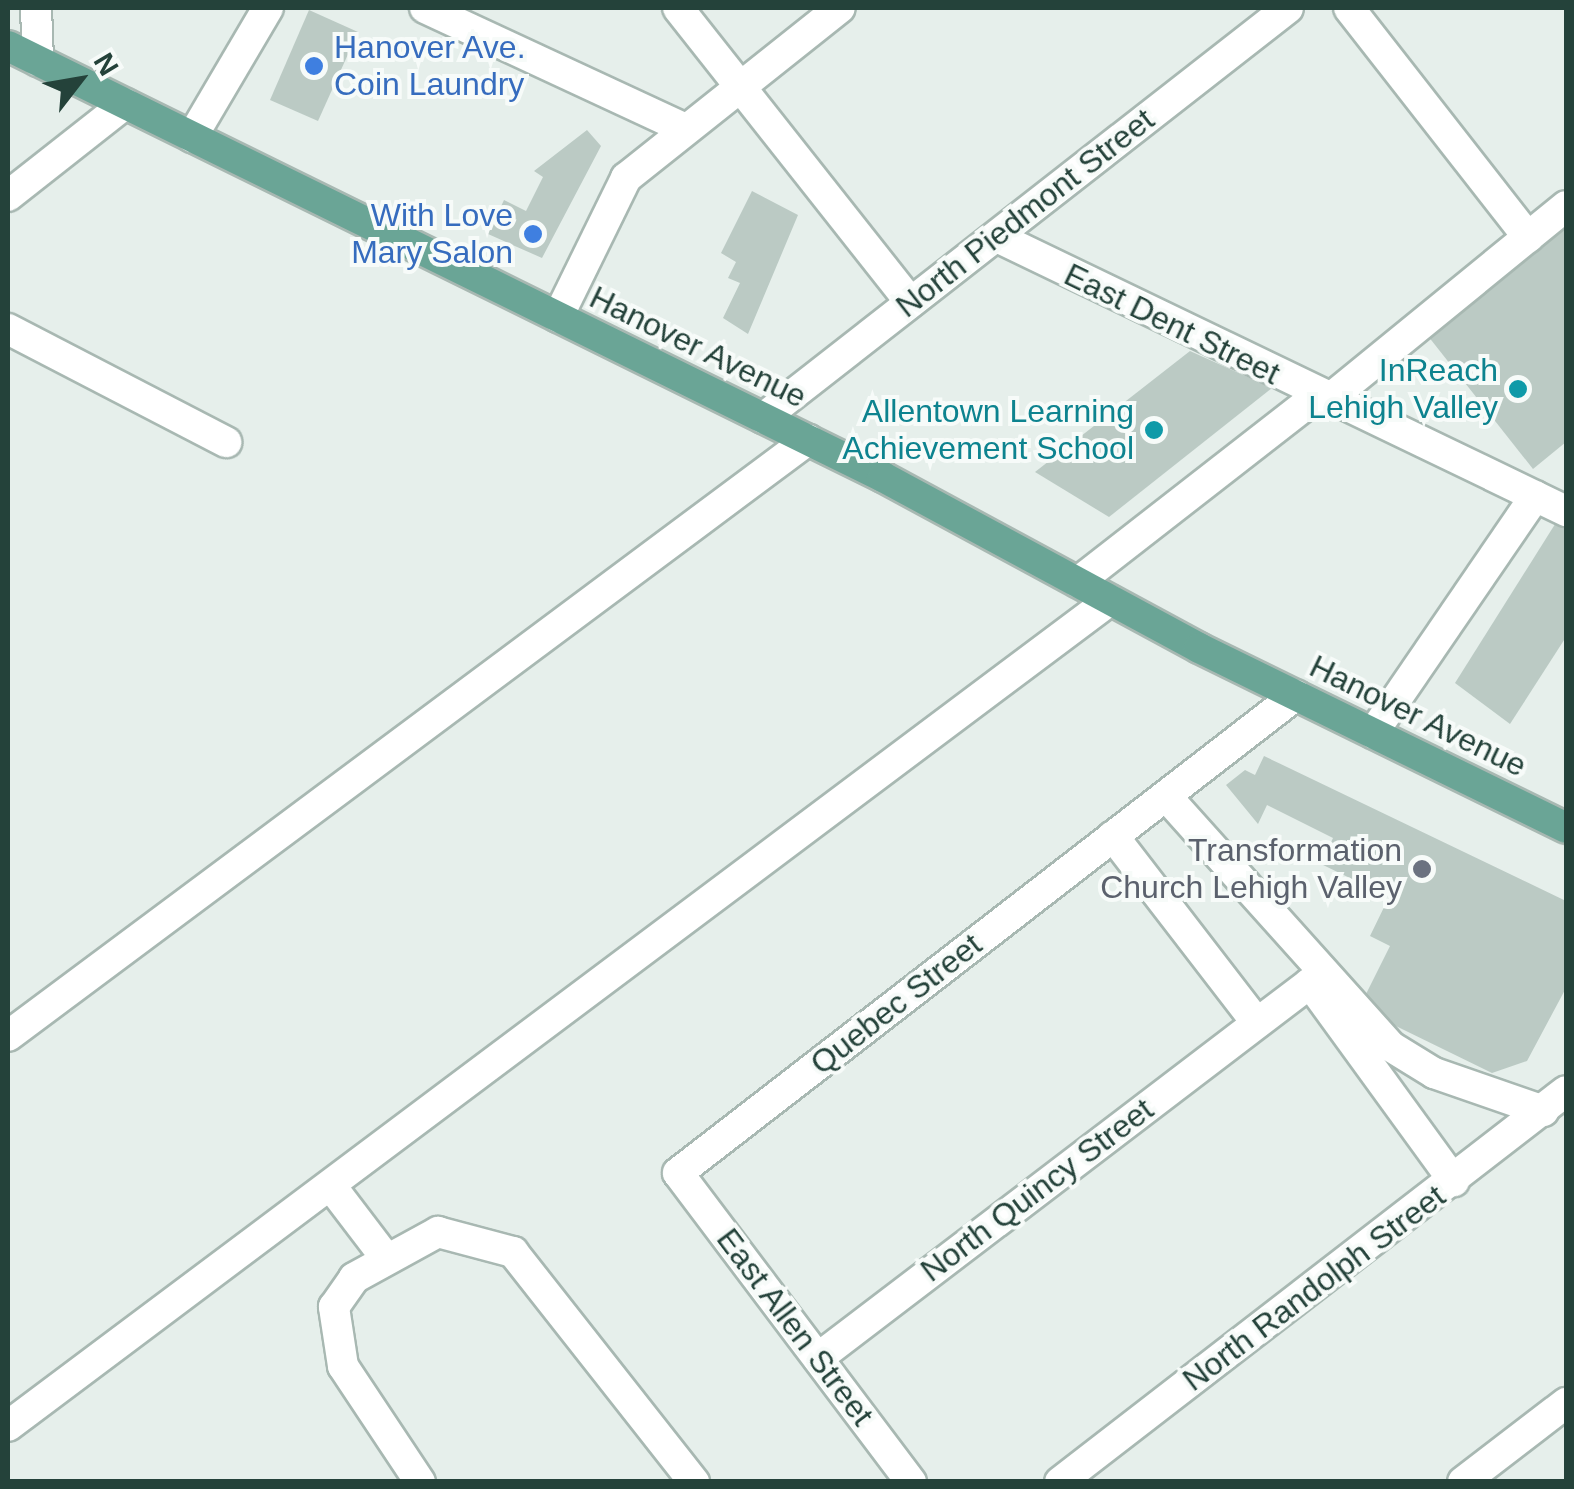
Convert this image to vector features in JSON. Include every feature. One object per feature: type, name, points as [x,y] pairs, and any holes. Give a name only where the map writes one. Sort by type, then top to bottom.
[{"type":"main road","name":"Hanover Avenue","points":[[8,46],[808,440],[1110,600],[1566,828]]},
{"type":"street","points":[[36,8],[38,62]]},
{"type":"street","points":[[192,137],[268,8]]},
{"type":"street","points":[[425,8],[680,127]]},
{"type":"street","points":[[678,8],[910,302]]},
{"type":"street","points":[[558,317],[609,204],[680,127],[840,8]]},
{"type":"street","name":"North Piedmont Street","points":[[763,418],[1288,8]]},
{"type":"street","points":[[1349,8],[1528,238]]},
{"type":"street","points":[[8,196],[125,104]]},
{"type":"street","points":[[1078,582],[1322,398],[1566,206]]},
{"type":"street","name":"East Dent Street","points":[[997,236],[1322,398],[1553,498]]},
{"type":"street","points":[[8,329],[226,442]]},
{"type":"street","points":[[8,1036],[808,440]]},
{"type":"street","points":[[1372,733],[1553,498]]},
{"type":"street","points":[[8,1426],[1110,600]]},
{"type":"street","name":"Quebec Street","points":[[678,1173],[1296,695]]},
{"type":"street","points":[[1166,796],[1390,1046],[1434,1073],[1558,1103]]},
{"type":"street","points":[[1113,836],[1257,1023]]},
{"type":"street","name":"North Quincy Street","points":[[818,1358],[1310,982],[1454,1181]]},
{"type":"street","name":"North Randolph Street","points":[[1060,1482],[1558,1103]]},
{"type":"street","name":"East Allen Street","points":[[678,1173],[910,1482]]},
{"type":"street","points":[[331,1186],[385,1257]]},
{"type":"street","points":[[420,1482],[343,1366],[334,1307],[385,1257],[438,1232],[513,1252],[694,1482]]},
{"type":"street","points":[[1463,1482],[1566,1402]]},
{"type":"building","name":"Hanover Ave. Coin Laundry","points":[[309,10],[358,32],[318,121],[270,100]]},
{"type":"building","points":[[587,130],[601,146],[542,258],[488,234],[504,200],[526,211],[543,177],[534,171]]},
{"type":"building","points":[[752,191],[798,215],[748,334],[723,318],[740,283],[728,278],[736,262],[721,253]]},
{"type":"building","name":"InReach Lehigh Valley","points":[[1566,225],[1566,442],[1533,469],[1428,336]]},
{"type":"building","name":"Allentown Learning Achievement School","points":[[1190,351],[1272,388],[1109,517],[1035,472]]},
{"type":"building","points":[[1557,521],[1566,528],[1566,637],[1510,724],[1455,683]]},
{"type":"building","points":[[1264,756],[1566,901],[1566,988],[1527,1061],[1492,1073],[1359,1008],[1390,946],[1370,936],[1389,897],[1321,864],[1333,838],[1267,805],[1258,824],[1226,785],[1245,770],[1255,775]]},
{"type":"place","name":"Hanover Ave. Coin Laundry","points":[[314,66]]},
{"type":"place","name":"With Love Mary Salon","points":[[533,234]]},
{"type":"place","name":"InReach Lehigh Valley","points":[[1518,389]]},
{"type":"place","name":"Allentown Learning Achievement School","points":[[1154,430]]},
{"type":"place","name":"Transformation Church Lehigh Valley","points":[[1422,869]]}]
